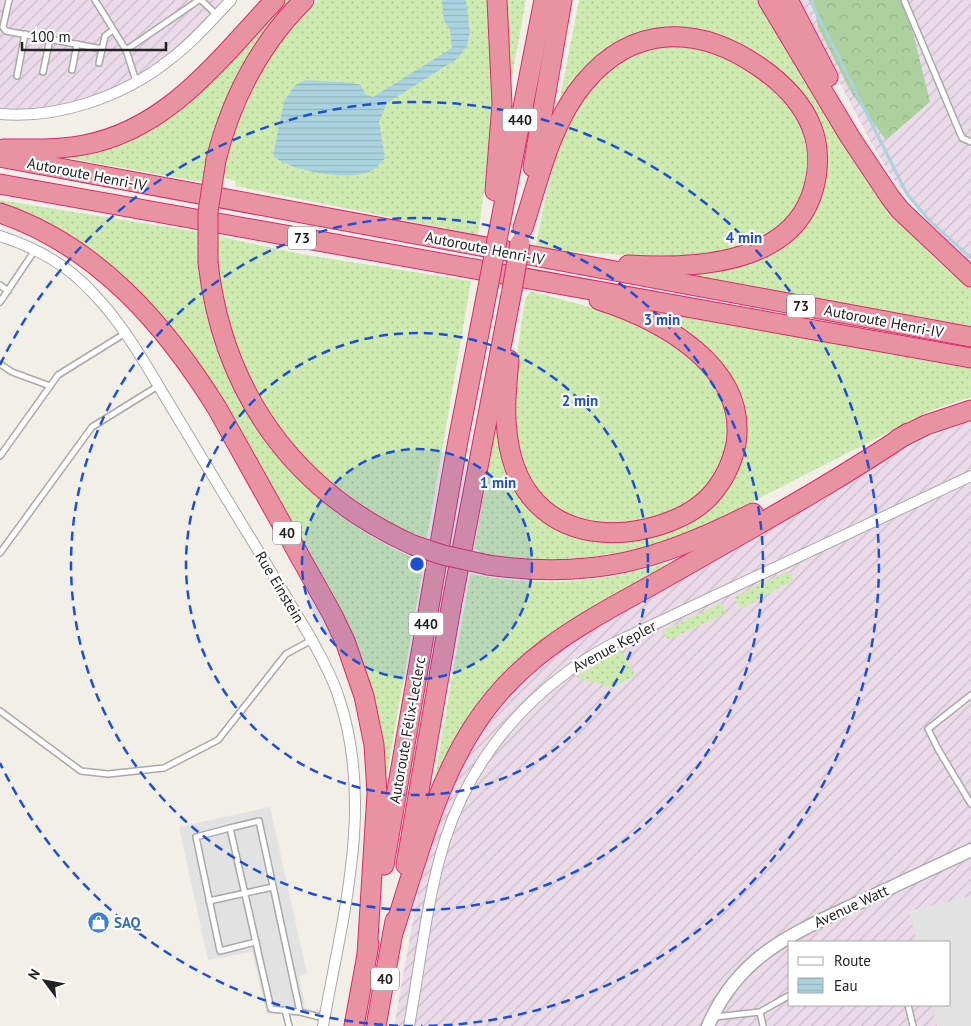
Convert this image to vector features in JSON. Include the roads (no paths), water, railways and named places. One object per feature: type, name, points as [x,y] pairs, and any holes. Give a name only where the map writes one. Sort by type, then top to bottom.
[{"type":"highway","points":[[0,149],[43,149],[82,146],[110,139],[135,128],[167,109],[193,87],[275,0]]},
{"type":"highway","points":[[304,0],[274,34],[243,84],[228,120],[216,160],[208,212],[208,263],[217,316],[228,352],[247,395],[270,432],[303,471],[330,496],[370,523],[413,545],[443,555],[488,565],[526,570],[579,570],[620,564],[659,555],[715,533],[908,433],[971,410]]},
{"type":"highway","points":[[492,239],[502,119],[502,73],[497,0]]},
{"type":"highway","name":"440","points":[[492,239],[544,0]]},
{"type":"highway","name":"440","points":[[521,235],[562,0]]},
{"type":"highway","points":[[768,0],[875,176],[900,210],[971,277]]},
{"type":"highway","points":[[788,0],[872,158],[930,239]]},
{"type":"highway","points":[[521,235],[554,133],[575,95],[592,75],[611,58],[643,41],[668,36],[692,36],[727,48],[752,61],[772,76],[790,94],[807,118],[817,147],[817,167],[813,190],[805,209],[795,222],[783,234],[764,246],[732,258],[689,265],[632,265],[546,260]]},
{"type":"highway","name":"Autoroute Henri-IV","points":[[0,157],[546,260],[971,337]]},
{"type":"highway","name":"Autoroute Henri-IV","points":[[0,184],[971,358]]},
{"type":"highway","points":[[0,193],[163,213]]},
{"type":"highway","name":"40","points":[[0,213],[48,234],[88,259],[124,288],[159,325],[195,373],[217,408],[338,628],[356,668],[364,696],[376,761],[376,819],[367,955]]},
{"type":"highway","name":"40","points":[[511,293],[521,235]]},
{"type":"highway","name":"Autoroute Félix-Leclerc","points":[[354,1026],[492,239]]},
{"type":"highway","points":[[511,293],[507,432],[515,468],[533,500],[546,513],[563,524],[595,533],[644,529],[670,521],[693,510],[709,497],[722,480],[735,450],[736,418],[732,400],[724,384],[699,354],[658,325],[620,308],[543,282]]},
{"type":"highway","name":"Autoroute Félix-Leclerc","points":[[376,1026],[452,602],[511,293]]},
{"type":"highway","points":[[393,933],[434,810],[458,752],[483,712],[528,662],[580,625],[858,467],[908,433]]},
{"type":"street","points":[[0,114],[17,116],[80,105],[126,88],[168,62],[231,0]]},
{"type":"street","name":"Rue Einstein","points":[[0,236],[35,250],[58,263],[89,289],[103,304],[158,386],[312,640],[339,698],[351,744],[356,792],[356,822],[350,872],[324,1022]]},
{"type":"street","name":"Avenue Kepler","points":[[408,1026],[437,872],[449,829],[468,784],[484,758],[513,720],[535,697],[584,660],[621,639],[971,476]]},
{"type":"street","name":"Avenue Watt","points":[[710,1022],[737,977],[773,945],[971,850]]},
{"type":"lane","points":[[9,0],[3,27],[6,31],[102,49]]},
{"type":"lane","points":[[95,0],[126,50],[136,81]]},
{"type":"lane","points":[[126,50],[200,0],[217,15]]},
{"type":"lane","points":[[904,0],[962,138],[971,142]]},
{"type":"lane","points":[[99,63],[105,36],[113,30]]},
{"type":"lane","points":[[17,76],[25,34]]},
{"type":"lane","points":[[43,72],[50,39]]},
{"type":"lane","points":[[72,70],[77,44]]},
{"type":"lane","points":[[0,302],[35,250]]},
{"type":"lane","points":[[0,285],[8,291]]},
{"type":"lane","points":[[0,456],[58,375],[124,334]]},
{"type":"lane","points":[[0,364],[12,372],[50,386]]},
{"type":"lane","points":[[0,553],[92,427],[158,386]]},
{"type":"lane","points":[[0,711],[81,771],[108,774],[164,768],[218,740],[286,654],[312,640]]},
{"type":"lane","points":[[971,695],[928,728],[938,749],[971,804]]},
{"type":"lane","points":[[256,942],[220,951],[196,837],[260,821],[300,1012]]},
{"type":"lane","points":[[230,828],[271,1009],[300,1012],[324,1022]]},
{"type":"lane","points":[[209,901],[274,887]]},
{"type":"lane","points":[[710,1022],[760,1012],[788,996]]},
{"type":"lane","points":[[908,1006],[913,1026]]},
{"type":"lane","points":[[286,1010],[289,1026]]},
{"type":"lane","points":[[760,1012],[762,1026]]},
{"type":"water","points":[[442,0],[466,0],[470,32],[467,46],[457,59],[387,103],[379,122],[385,158],[377,167],[361,174],[335,175],[306,170],[273,156],[284,101],[295,85],[306,80],[353,83],[361,85],[365,94],[373,97],[452,48],[450,30],[444,21]]},
{"type":"waterway","points":[[810,0],[907,194],[930,221],[971,258]]},
{"type":"place","name":"SAQ","points":[[98,922]]}]
